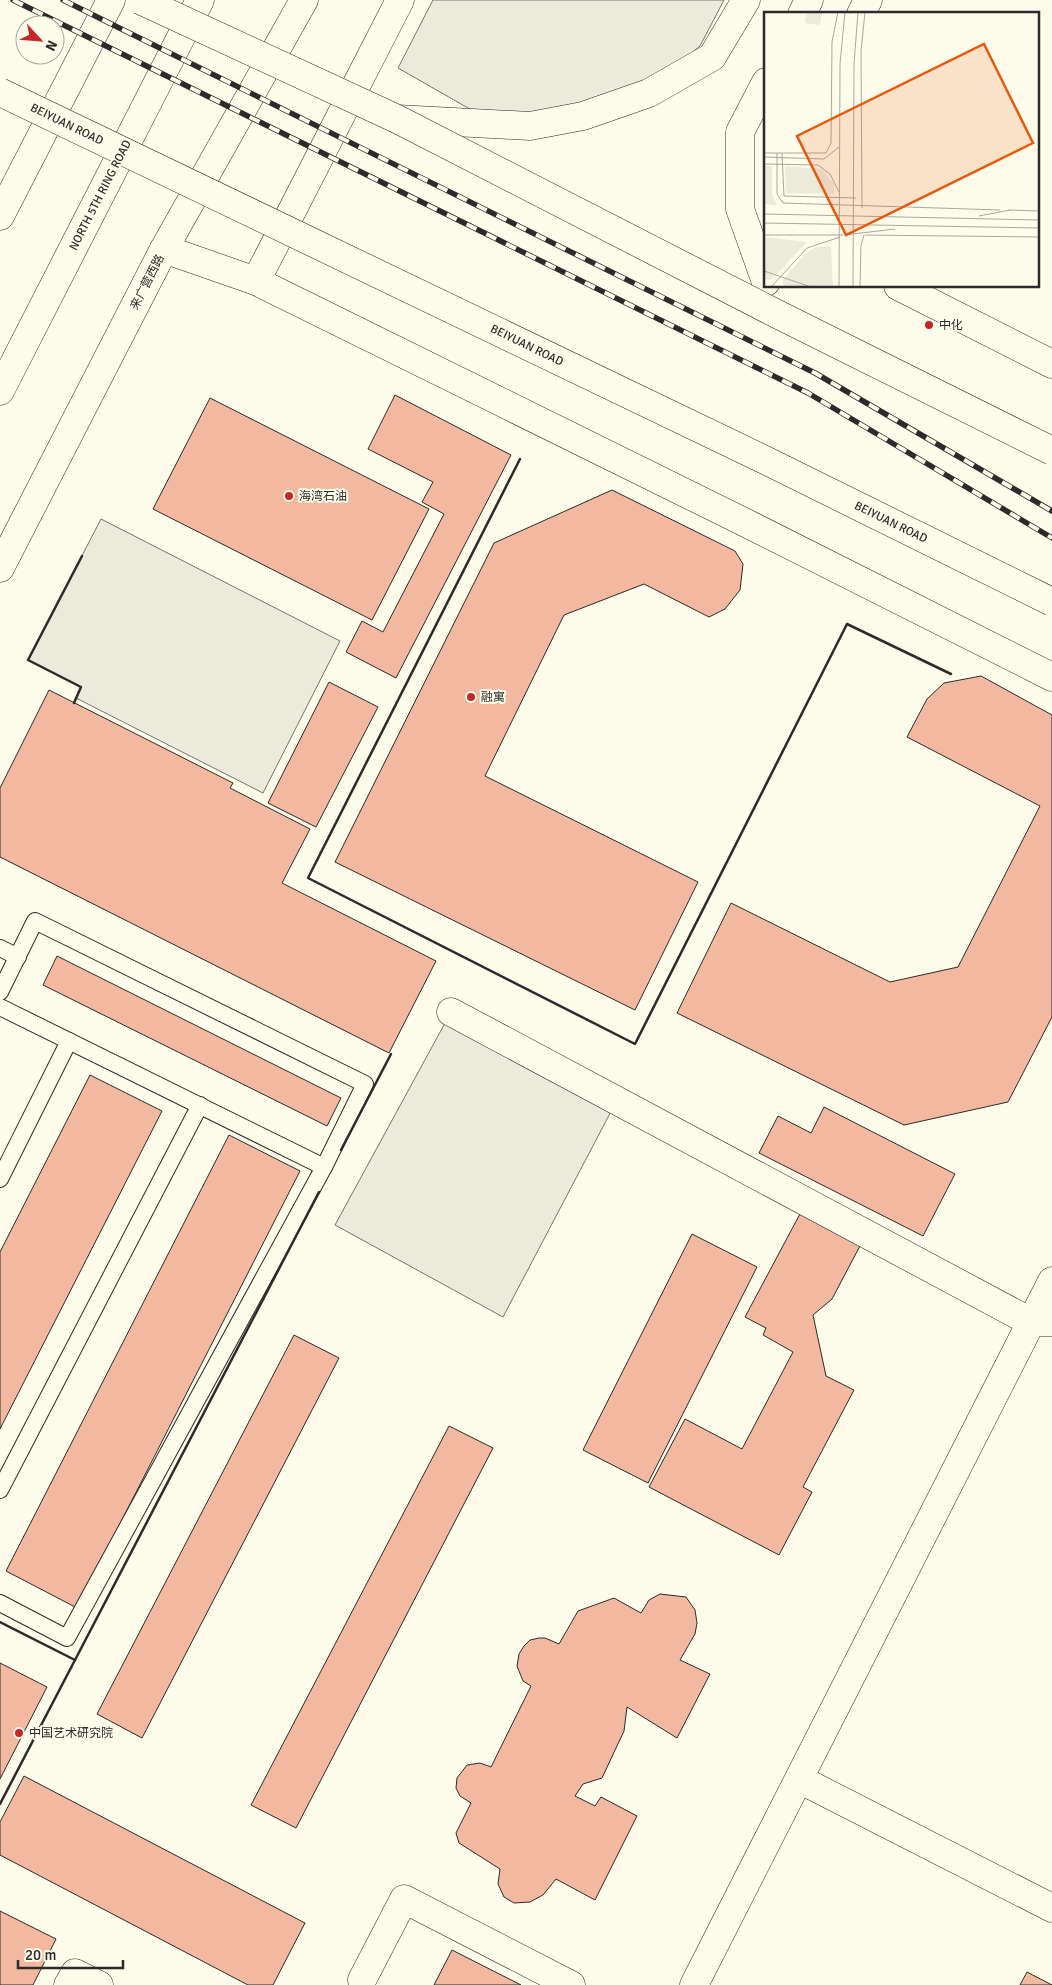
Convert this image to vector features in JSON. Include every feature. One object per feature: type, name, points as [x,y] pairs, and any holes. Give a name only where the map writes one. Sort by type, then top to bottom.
[{"type":"main road","points":[[0,216],[111,0]]},
{"type":"main road","points":[[140,0],[396,119],[777,314],[1052,451]]},
{"type":"main road","name":"NORTH 5TH RING ROAD","points":[[0,391],[200,0]]},
{"type":"main road","name":"来广营西路","points":[[0,568],[164,249],[304,0]]},
{"type":"main road","points":[[256,281],[400,0]]},
{"type":"main road","points":[[396,119],[530,126],[583,116],[649,93],[712,57],[746,0]]},
{"type":"main road","points":[[803,12],[809,0]]},
{"type":"main road","points":[[862,12],[868,0]]},
{"type":"main road","points":[[764,86],[740,132],[740,209],[764,276]]},
{"type":"main road","name":"BEIYUAN ROAD","points":[[0,92],[769,462],[1052,602]]},
{"type":"main road","points":[[164,249],[256,281],[746,523],[1052,677]]},
{"type":"main road","points":[[768,288],[777,314]]},
{"type":"main road","points":[[902,288],[1052,364]]},
{"type":"main road","points":[[451,1012],[1042,1322]]},
{"type":"main road","points":[[694,1985],[799,1779],[1042,1322],[1052,1281]]},
{"type":"main road","points":[[799,1779],[1052,1908]]},
{"type":"main road","points":[[362,1980],[404,1899],[571,1985]]},
{"type":"main road","points":[[68,1985],[74,1972],[100,1985]]},
{"type":"lane","points":[[0,992],[35,921],[365,1084],[324,1167],[67,1638],[0,1603]]},
{"type":"lane","points":[[0,948],[18,957]]},
{"type":"lane","points":[[0,1007],[324,1167]]},
{"type":"lane","points":[[0,1179],[69,1041]]},
{"type":"lane","points":[[0,1490],[200,1105]]},
{"type":"shaded area","points":[[433,0],[724,0],[700,46],[666,74],[553,113],[482,116],[398,68]]},
{"type":"shaded area","points":[[101,519],[340,641],[263,793],[76,698],[81,687],[28,660]]},
{"type":"shaded area","points":[[451,1012],[616,1102],[503,1317],[335,1225]]},
{"type":"building","points":[[395,395],[511,455],[396,678],[346,652],[362,621],[383,632],[444,514],[422,502],[433,482],[368,449]]},
{"type":"building","points":[[210,398],[429,509],[372,620],[153,509]]},
{"type":"building","name":"融寓","points":[[612,490],[735,551],[743,564],[740,590],[725,609],[709,617],[644,584],[564,615],[485,776],[698,882],[635,1010],[335,862],[494,543]]},
{"type":"building","points":[[981,676],[1052,715],[1052,1017],[1008,1102],[904,1125],[677,1013],[731,903],[890,982],[958,967],[1040,806],[907,737],[927,699],[944,683]]},
{"type":"building","points":[[329,682],[378,707],[316,827],[268,803]]},
{"type":"building","points":[[49,690],[233,783],[230,788],[310,829],[282,883],[436,961],[389,1053],[0,857],[0,788]]},
{"type":"building","points":[[57,956],[341,1098],[327,1126],[43,985]]},
{"type":"building","points":[[90,1075],[162,1111],[0,1429],[0,1252]]},
{"type":"building","points":[[824,1107],[955,1174],[923,1236],[759,1153],[778,1116],[811,1133]]},
{"type":"building","points":[[229,1135],[300,1171],[77,1608],[6,1571]]},
{"type":"building","points":[[801,1212],[861,1244],[832,1299],[813,1315],[826,1376],[854,1390],[803,1487],[812,1492],[779,1555],[649,1487],[685,1419],[742,1449],[793,1352],[763,1335],[766,1328],[745,1317]]},
{"type":"building","points":[[692,1234],[757,1267],[648,1483],[583,1450]]},
{"type":"building","points":[[294,1335],[339,1358],[142,1738],[97,1714]]},
{"type":"building","points":[[449,1426],[493,1448],[296,1828],[251,1805]]},
{"type":"building","points":[[660,1594],[686,1597],[695,1610],[697,1623],[695,1634],[680,1660],[710,1674],[677,1738],[627,1707],[624,1731],[602,1778],[583,1784],[575,1796],[595,1806],[601,1797],[637,1816],[595,1900],[556,1879],[543,1895],[530,1902],[514,1903],[504,1897],[498,1884],[500,1869],[459,1843],[456,1833],[471,1803],[460,1796],[456,1788],[457,1778],[467,1765],[480,1763],[491,1767],[531,1686],[523,1681],[517,1666],[519,1654],[530,1640],[545,1638],[559,1644],[578,1611],[614,1598],[641,1613],[649,1600]]},
{"type":"building","points":[[0,1663],[47,1687],[0,1779]]},
{"type":"building","points":[[24,1776],[305,1923],[273,1985],[248,1985],[0,1855],[0,1822]]},
{"type":"building","points":[[0,1911],[56,1939],[33,1985],[0,1985]]},
{"type":"building","points":[[452,1950],[521,1985],[434,1985]]},
{"type":"building","points":[[1027,1972],[1052,1985],[1020,1985]]},
{"type":"railway","points":[[13,0],[808,393],[1052,538]]},
{"type":"railway","points":[[63,0],[815,373],[1052,511]]},
{"type":"wall","points":[[520,459],[308,878],[635,1044],[847,624],[951,674]]},
{"type":"wall","points":[[74,703],[81,687],[28,660],[82,556]]},
{"type":"wall","points":[[341,1150],[391,1054]]},
{"type":"wall","points":[[75,1660],[319,1192]]},
{"type":"wall","points":[[0,1622],[75,1660],[0,1804]]},
{"type":"place","name":"中化","points":[[929,325]]},
{"type":"place","name":"海湾石油","points":[[289,496]]},
{"type":"place","name":"融寓","points":[[471,697]]},
{"type":"place","name":"中国艺术研究院","points":[[19,1733]]}]
